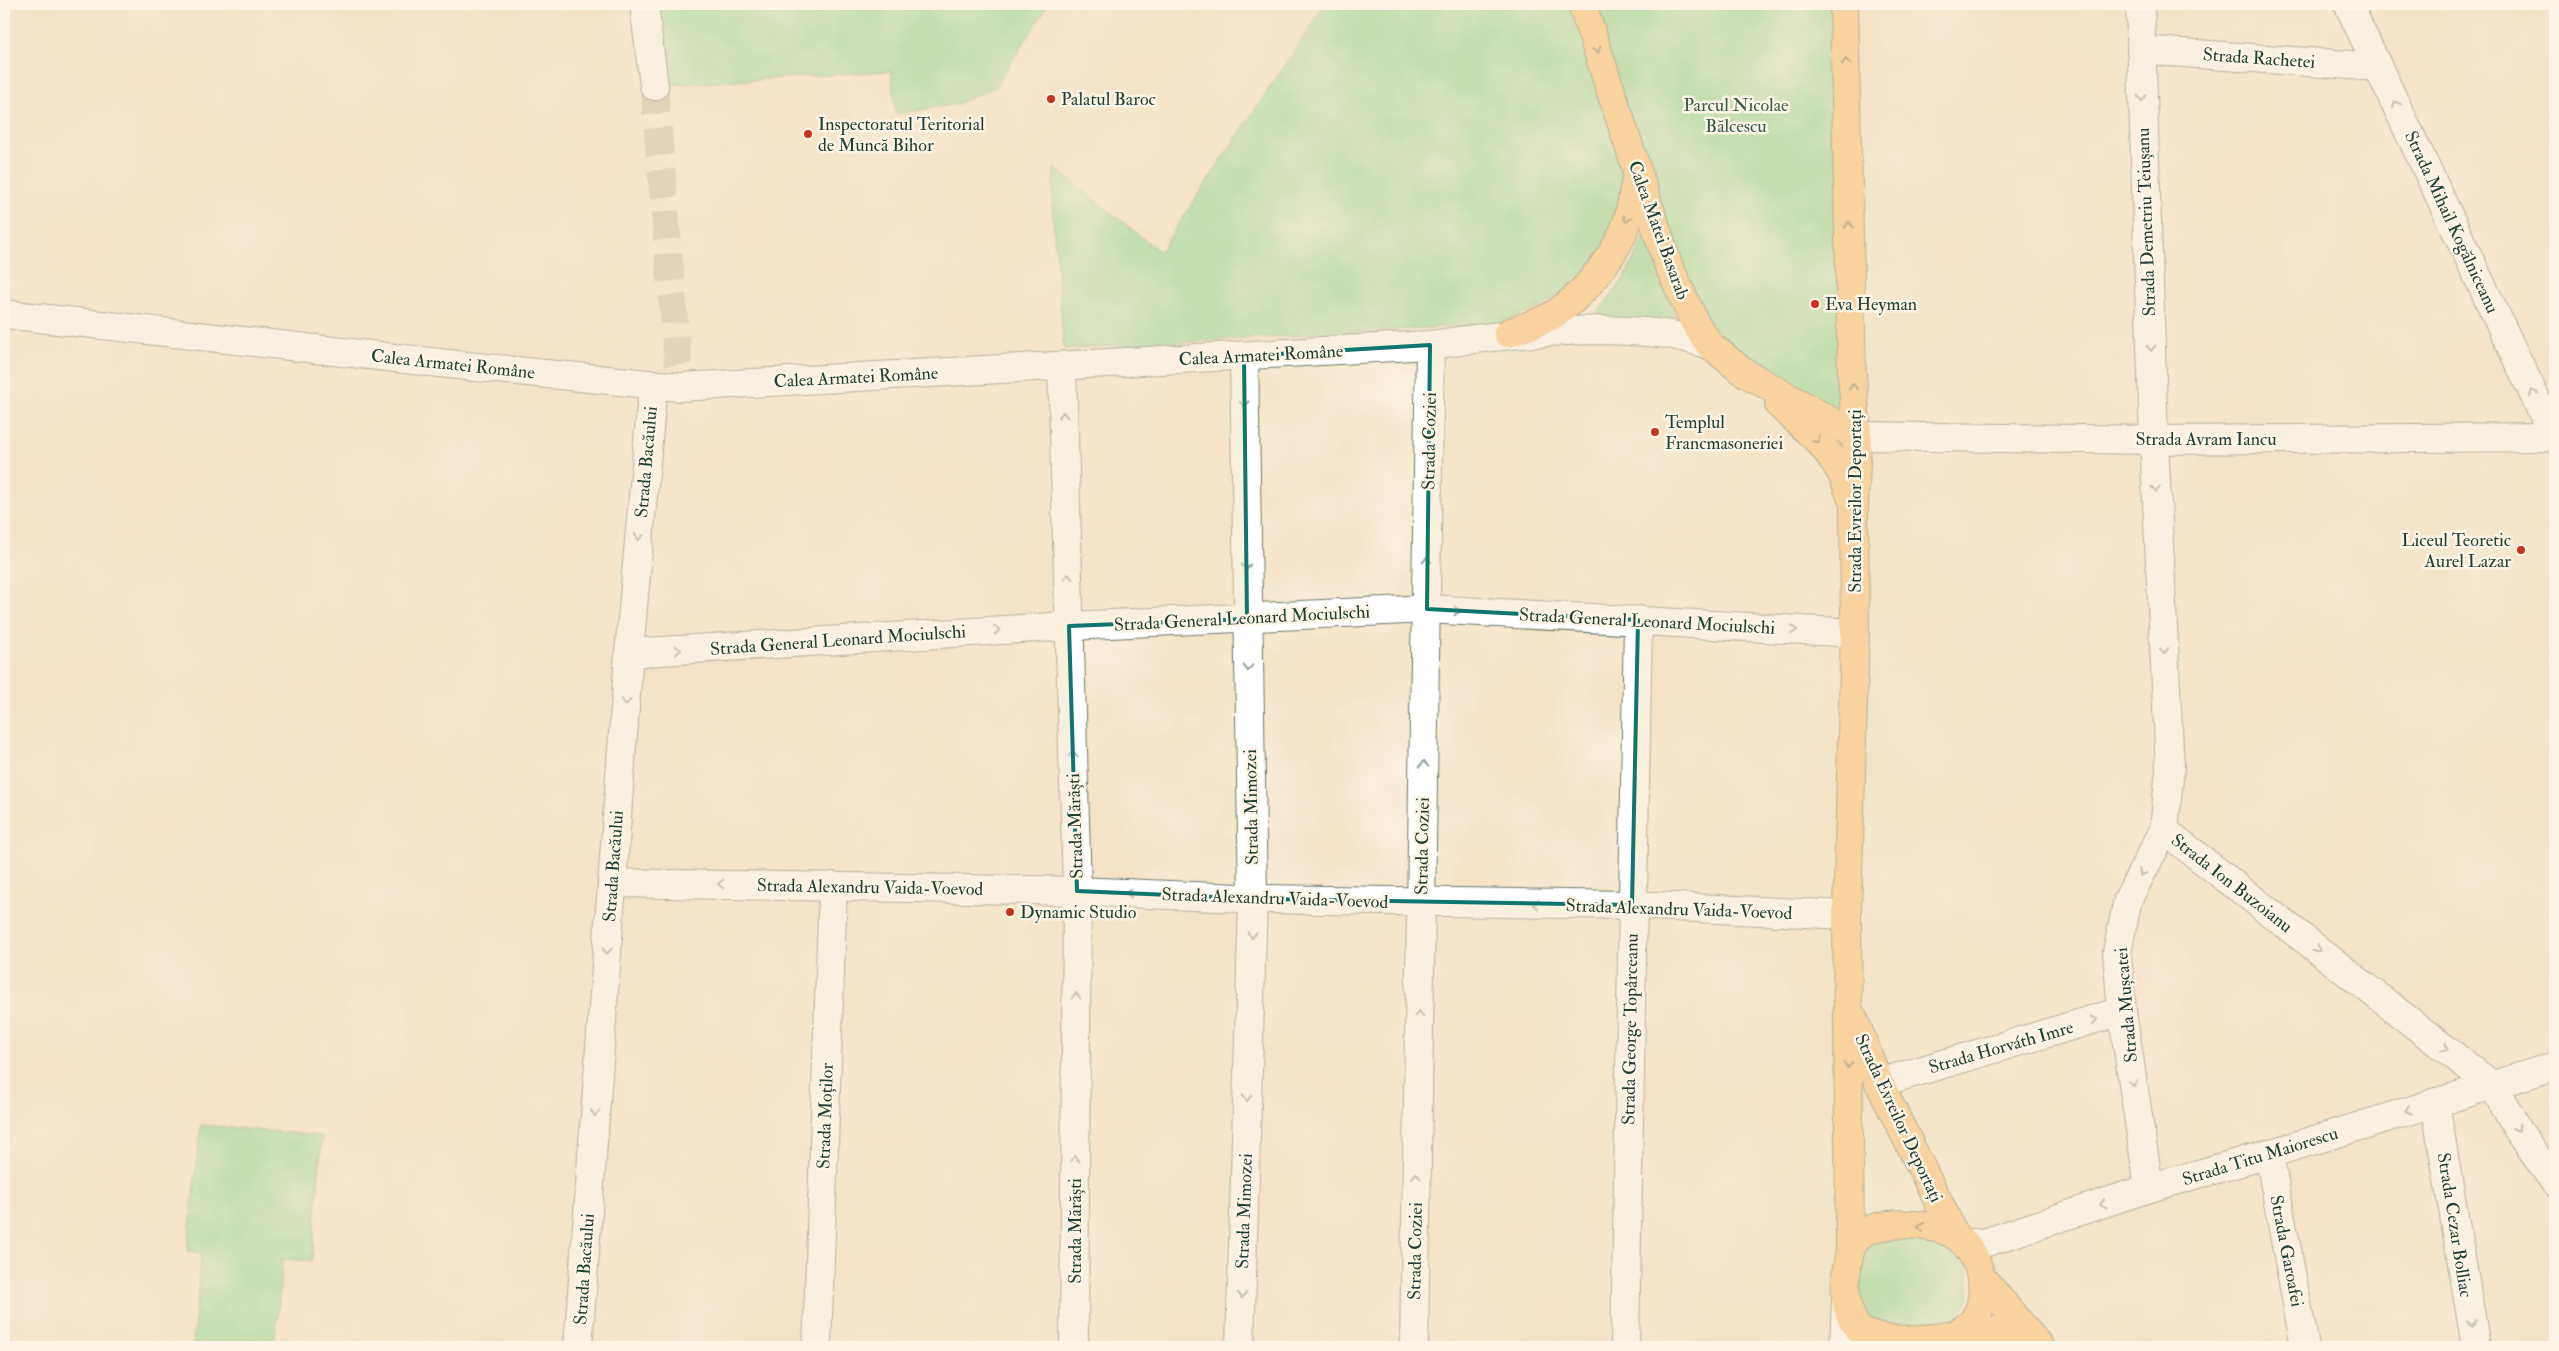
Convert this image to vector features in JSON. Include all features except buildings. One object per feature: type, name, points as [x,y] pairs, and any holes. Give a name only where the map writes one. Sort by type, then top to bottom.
[{"type":"main road","name":"Calea Matei Basarab","points":[[1582,4],[1678,290],[1710,345],[1742,372],[1857,436]]},
{"type":"main road","name":"Strada Evreilor Deportaţi","points":[[1844,4],[1852,375],[1857,436],[1854,508],[1856,634],[1847,915],[1850,1251]]},
{"type":"main road","points":[[1508,333],[1550,317],[1568,306],[1588,286],[1616,243],[1627,222],[1637,171]]},
{"type":"main road","points":[[1742,372],[1804,426],[1838,464],[1854,508]]},
{"type":"main road","name":"Strada Evreilor Deportaţi","points":[[1847,998],[1856,1028],[1879,1083],[1960,1240]]},
{"type":"main road","points":[[1955,1335],[1973,1321],[1977,1314],[1982,1292],[1981,1277],[1974,1257],[1960,1240],[1935,1228],[1906,1225],[1879,1225],[1857,1237],[1850,1251],[1846,1275],[1846,1299],[1849,1311],[1859,1330],[1877,1345],[1998,1330],[2034,1340]]},
{"type":"main road","points":[[1981,1277],[2034,1340]]},
{"type":"street","points":[[644,4],[654,86]]},
{"type":"street","name":"Strada Demetriu Teiușanu","points":[[2140,4],[2154,440]]},
{"type":"street","name":"Strada Mihail Kogălniceanu","points":[[2348,4],[2555,438]]},
{"type":"street","name":"Strada Rachetei","points":[[2141,50],[2378,67]]},
{"type":"street","name":"Calea Armatei Române","points":[[4,314],[467,366],[680,387],[1430,344],[1508,333],[1617,331],[1674,335],[1710,345]]},
{"type":"street","name":"Strada Coziei","points":[[1414,1347],[1430,344]]},
{"type":"street","name":"Strada Mimozei","points":[[1240,1347],[1253,898],[1244,356]]},
{"type":"street","name":"Strada Mărăști","points":[[1062,366],[1077,891],[1074,1347]]},
{"type":"street","name":"Strada Bacăului","points":[[578,1347],[629,653],[653,384]]},
{"type":"street","name":"Strada Avram Iancu","points":[[1857,436],[2154,440],[2555,438]]},
{"type":"street","name":"Strada Ion Buzoianu","points":[[2154,440],[2170,769],[2164,830],[2493,1086],[2521,1135],[2555,1183]]},
{"type":"street","name":"Strada General Leonard Mociulschi","points":[[629,653],[1069,626],[1427,609],[1856,634]]},
{"type":"street","name":"Strada George Topârceanu","points":[[1625,1347],[1638,620]]},
{"type":"street","name":"Strada Mușcatei","points":[[2149,1188],[2122,1011],[2117,952],[2128,899],[2164,830]]},
{"type":"street","name":"Strada Alexandru Vaida-Voevod","points":[[612,883],[1077,891],[1253,898],[1632,905],[1847,915]]},
{"type":"street","name":"Strada Moților","points":[[817,1347],[833,886]]},
{"type":"street","name":"Strada Horváth Imre","points":[[1879,1083],[2122,1011]]},
{"type":"street","name":"Strada Titu Maiorescu","points":[[1960,1240],[1987,1242],[2149,1188],[2269,1154],[2555,1066]]},
{"type":"street","name":"Strada Cezar Bolliac","points":[[2435,1102],[2476,1347]]},
{"type":"street","name":"Strada Garoafei","points":[[2269,1154],[2306,1347]]},
{"type":"street","points":[[1844,1347],[1846,1299]]},
{"type":"highlighted area","points":[[1430,345],[1427,609],[1638,620],[1632,905],[1263,899],[1077,891],[1069,626],[1247,619],[1244,356]]},
{"type":"green space","points":[[644,4],[1049,4],[995,87],[957,104],[896,114],[891,71],[654,86]]},
{"type":"green space","name":"Parcul Nicolae Bălcescu","points":[[1326,4],[1844,4],[1857,436],[1710,345],[1637,172],[1625,247],[1544,306],[1498,324],[1064,349],[1052,208],[1054,167],[1160,252]]},
{"type":"green space","points":[[1648,231],[1678,326],[1587,327],[1624,279]]},
{"type":"green space","points":[[201,1125],[322,1136],[312,1261],[283,1259],[274,1347],[193,1347],[201,1253],[187,1251]]},
{"type":"green space","points":[[1881,1233],[1947,1238],[1968,1265],[1970,1298],[1957,1317],[1943,1324],[1892,1327],[1873,1321],[1864,1311],[1858,1297],[1859,1252]]},
{"type":"tunnel","points":[[654,86],[680,387]]},
{"type":"place","name":"Palatul Baroc","points":[[1051,99]]},
{"type":"place","name":"Inspectoratul Teritorial de Muncă Bihor","points":[[808,134]]},
{"type":"place","name":"Eva Heyman","points":[[1815,304]]},
{"type":"place","name":"Templul Francmasoneriei","points":[[1655,432]]},
{"type":"place","name":"Liceul Teoretic Aurel Lazar","points":[[2521,550]]},
{"type":"place","name":"Dynamic Studio","points":[[1010,912]]}]
